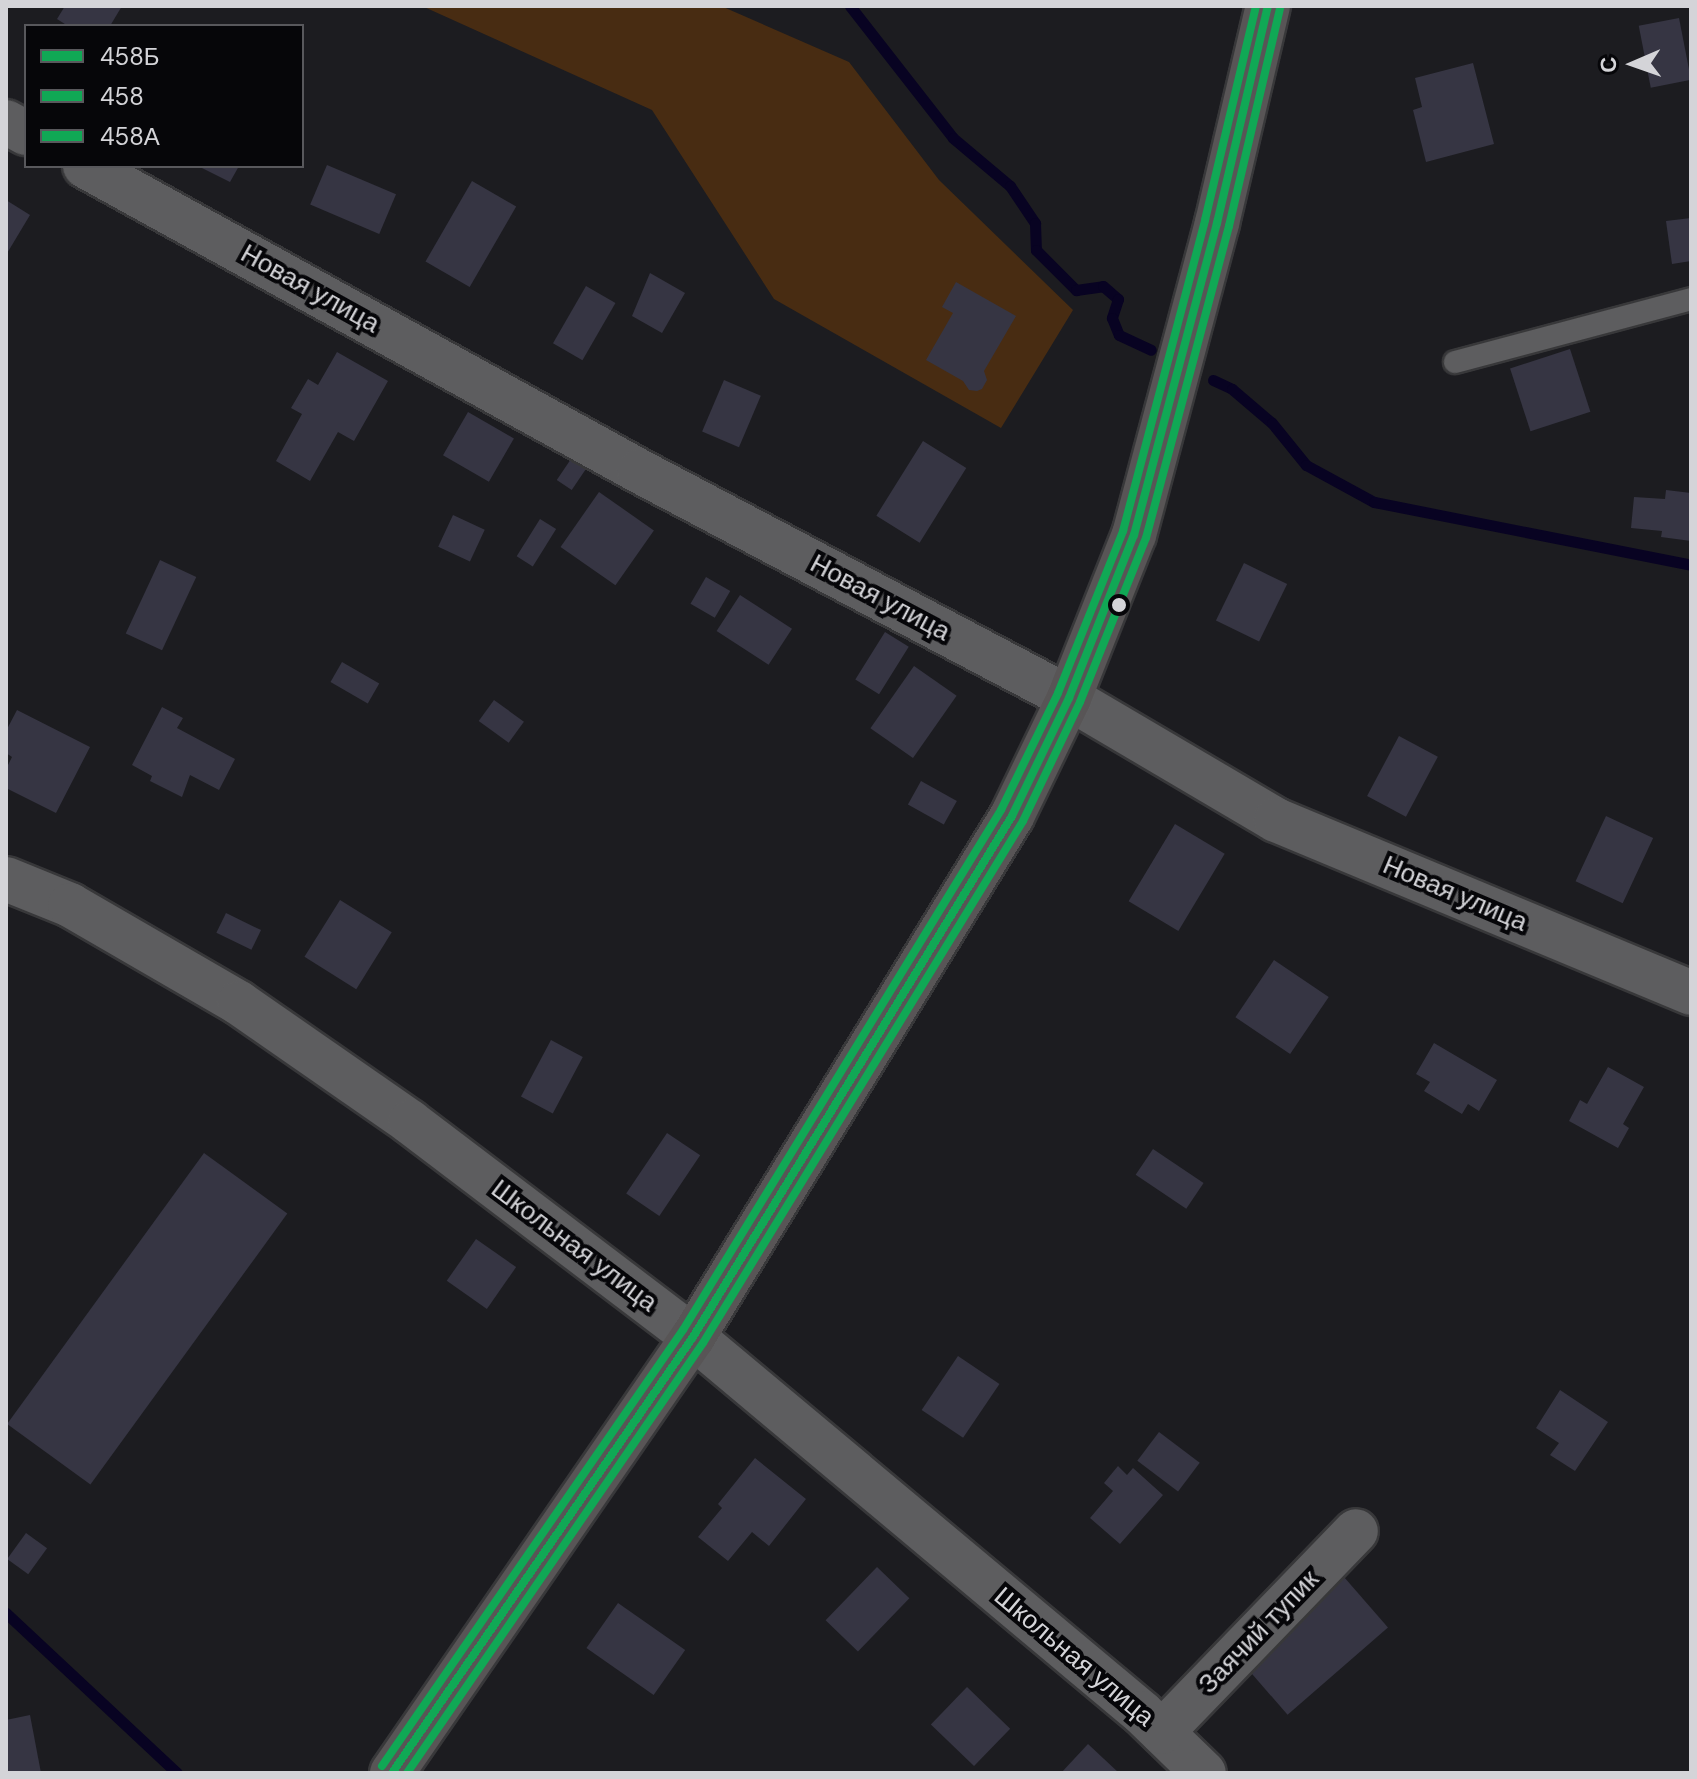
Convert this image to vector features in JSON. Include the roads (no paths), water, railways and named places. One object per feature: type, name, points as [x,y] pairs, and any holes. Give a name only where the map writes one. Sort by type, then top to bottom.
[{"type":"main road","points":[[392,1773],[693,1337],[1012,816],[1069,698],[1134,535],[1217,223],[1268,6]]},
{"type":"street","points":[[6,122],[24,132]]},
{"type":"street","name":"Новая улица","points":[[89,168],[639,471],[1069,698],[1276,820],[1691,993]]},
{"type":"street","name":"Школьная улица","points":[[6,879],[70,905],[239,1003],[410,1122],[693,1337],[1162,1732],[1204,1773]]},
{"type":"street","name":"Заячий тупик","points":[[1162,1732],[1356,1531]]},
{"type":"lane","points":[[1455,362],[1691,299]]},
{"type":"waterway","points":[[850,6],[953,138],[1010,186],[1035,223],[1036,250],[1076,290],[1103,286],[1118,299],[1112,318],[1119,335],[1151,350]]},
{"type":"waterway","points":[[1213,380],[1232,389],[1272,423],[1306,465],[1374,502],[1691,565]]},
{"type":"waterway","points":[[6,1613],[177,1773]]}]
